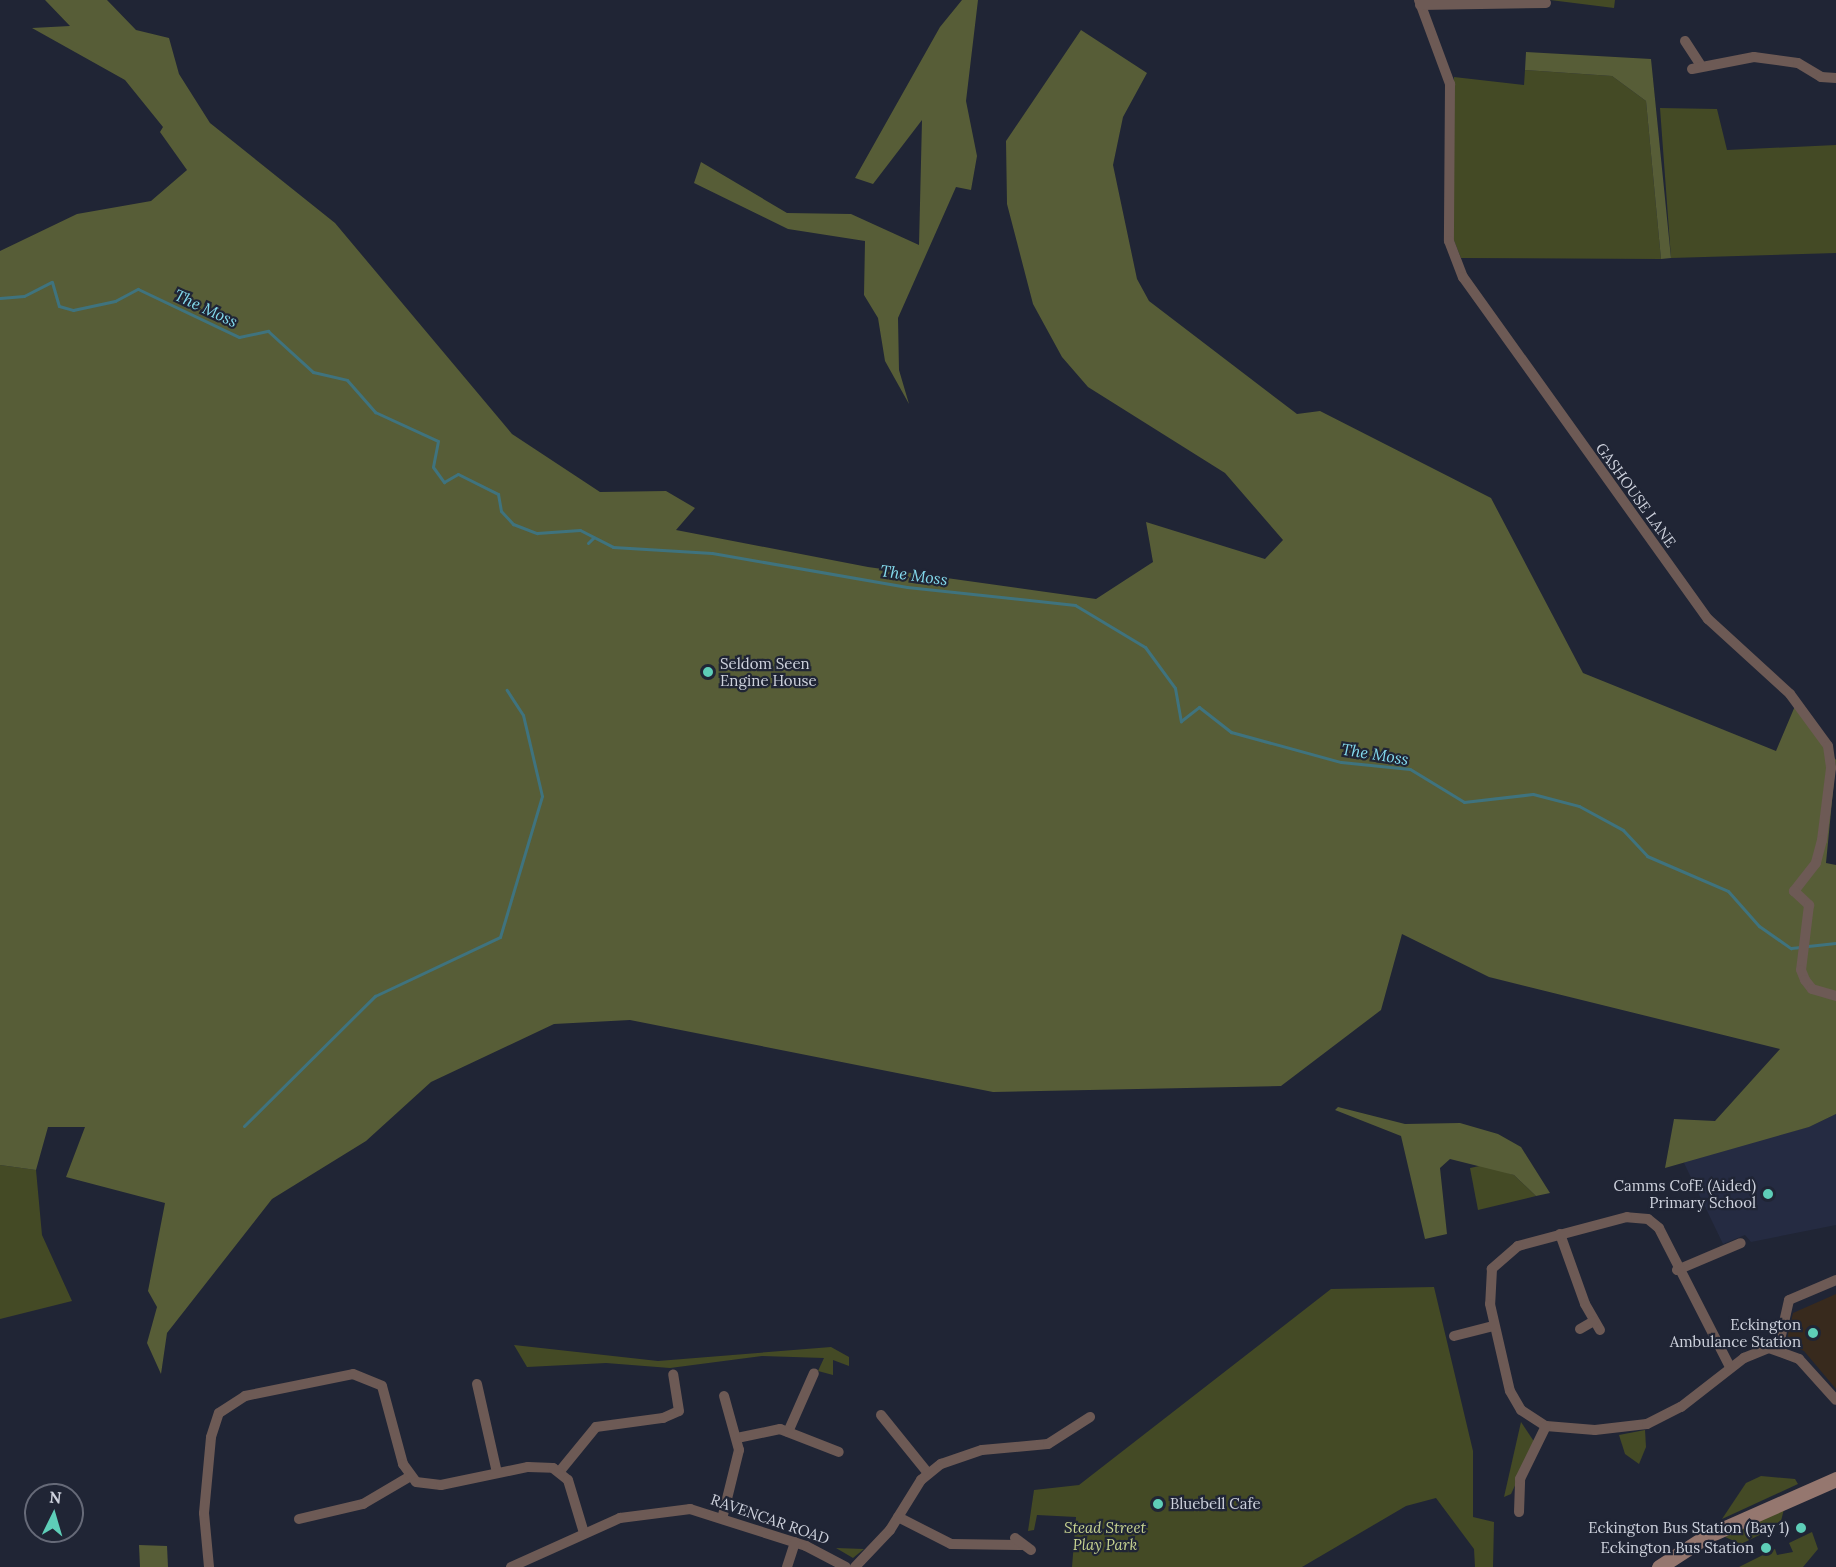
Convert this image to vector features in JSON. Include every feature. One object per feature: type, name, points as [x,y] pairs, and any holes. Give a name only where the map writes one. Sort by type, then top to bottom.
[{"type":"main road","points":[[1659,1567],[1707,1536],[1836,1479]]},
{"type":"street","points":[[1420,2],[1546,3]]},
{"type":"street","name":"GASHOUSE LANE","points":[[1420,2],[1450,84],[1449,241],[1463,277],[1708,619],[1790,694],[1828,746],[1831,768],[1822,840],[1816,863],[1794,891],[1809,905],[1803,938],[1801,970],[1812,989],[1836,996]]},
{"type":"street","points":[[1685,41],[1696,67],[1755,57],[1798,63],[1821,77],[1836,78]]},
{"type":"street","points":[[1730,1368],[1677,1270],[1659,1228],[1641,1217],[1560,1234],[1510,1249],[1497,1262],[1489,1277],[1493,1326],[1514,1401],[1546,1426],[1595,1431],[1647,1424],[1681,1407],[1752,1353],[1778,1348],[1813,1371],[1836,1400]]},
{"type":"street","points":[[1560,1234],[1597,1325],[1580,1329]]},
{"type":"street","points":[[1677,1270],[1741,1243]]},
{"type":"street","points":[[1778,1348],[1789,1300],[1836,1281]]},
{"type":"street","points":[[1454,1336],[1493,1326]]},
{"type":"street","points":[[788,1432],[814,1373]]},
{"type":"street","points":[[209,1567],[204,1513],[211,1437],[219,1413],[235,1400],[353,1374],[369,1377],[385,1392],[410,1477]]},
{"type":"street","points":[[560,1471],[596,1427],[663,1418],[679,1411],[673,1374]]},
{"type":"street","points":[[477,1384],[497,1473]]},
{"type":"street","points":[[723,1515],[738,1460],[737,1438],[724,1396]]},
{"type":"street","points":[[881,1415],[928,1473]]},
{"type":"street","points":[[855,1567],[898,1517],[928,1473],[966,1453],[1048,1444],[1090,1418]]},
{"type":"street","points":[[1514,1505],[1520,1479],[1546,1426]]},
{"type":"street","points":[[737,1438],[763,1429],[788,1432],[834,1453]]},
{"type":"street","points":[[410,1477],[431,1486],[535,1466],[560,1471],[570,1485],[584,1533]]},
{"type":"street","points":[[299,1519],[363,1504],[410,1477]]},
{"type":"street","name":"RAVENCAR ROAD","points":[[511,1567],[584,1533],[653,1510],[723,1515],[795,1542],[846,1567]]},
{"type":"street","points":[[898,1517],[951,1544],[1023,1544]]},
{"type":"street","points":[[787,1567],[795,1542]]},
{"type":"shaded area","name":"Camms CofE (Aided) Primary School","points":[[1836,1114],[1836,1225],[1751,1242],[1745,1235],[1723,1244],[1684,1163],[1689,1158],[1809,1127]]},
{"type":"shaded area","points":[[1836,1294],[1836,1389],[1804,1351],[1786,1343],[1793,1313]]},
{"type":"green space","points":[[45,0],[107,0],[136,30],[169,38],[179,74],[210,123],[335,223],[512,434],[600,492],[666,491],[695,508],[676,530],[868,567],[1096,599],[1153,562],[1146,522],[1265,559],[1283,540],[1225,473],[1088,387],[1062,357],[1033,304],[1007,204],[1006,141],[1081,30],[1147,73],[1123,117],[1113,165],[1137,279],[1149,301],[1297,414],[1320,411],[1491,498],[1583,673],[1776,751],[1795,706],[1836,760],[1826,863],[1836,865],[1836,1114],[1809,1127],[1665,1168],[1674,1119],[1715,1121],[1780,1049],[1489,977],[1402,934],[1381,1010],[1281,1086],[993,1092],[630,1020],[554,1024],[431,1082],[366,1141],[272,1199],[167,1333],[161,1374],[147,1343],[157,1307],[148,1291],[165,1203],[66,1177],[85,1127],[48,1127],[36,1170],[0,1165],[0,251],[77,214],[151,201],[187,170],[160,132],[163,127],[125,80],[32,28],[70,26]]},
{"type":"green space","points":[[962,0],[978,0],[966,101],[977,156],[971,190],[956,187],[898,318],[899,370],[909,404],[885,361],[878,318],[864,295],[865,241],[788,229],[694,183],[701,162],[787,213],[851,214],[919,245],[922,120],[873,184],[855,178],[940,27]]},
{"type":"green space","points":[[1550,0],[1615,0],[1614,8]]},
{"type":"green space","points":[[1526,52],[1651,59],[1671,258],[1661,259],[1646,101],[1612,76],[1525,70]]},
{"type":"green space","points":[[1525,70],[1612,76],[1646,101],[1661,259],[1461,258],[1453,238],[1454,77],[1524,85]]},
{"type":"green space","points":[[1660,108],[1717,109],[1727,150],[1836,145],[1836,253],[1671,258]]},
{"type":"green space","points":[[1338,1107],[1405,1124],[1460,1123],[1498,1134],[1521,1147],[1550,1193],[1536,1196],[1514,1175],[1450,1159],[1440,1168],[1447,1234],[1425,1239],[1401,1136],[1335,1110]]},
{"type":"green space","points":[[0,1165],[36,1170],[42,1235],[72,1301],[0,1319]]},
{"type":"green space","points":[[1484,1165],[1514,1175],[1536,1196],[1478,1210],[1470,1168]]},
{"type":"green space","name":"Stead Street Play Park","points":[[1434,1287],[1473,1451],[1473,1517],[1494,1522],[1493,1567],[1475,1567],[1474,1549],[1436,1498],[1406,1506],[1302,1567],[1072,1567],[1076,1517],[1037,1515],[1034,1530],[1028,1531],[1034,1490],[1079,1485],[1331,1289]]},
{"type":"green space","points":[[514,1345],[658,1361],[831,1347],[849,1357],[849,1366],[833,1360],[833,1375],[818,1371],[824,1358],[762,1356],[670,1368],[606,1363],[527,1367]]},
{"type":"green space","points":[[1521,1422],[1535,1443],[1511,1494],[1504,1497]]},
{"type":"green space","points":[[1645,1430],[1646,1447],[1639,1464],[1625,1454],[1619,1435]]},
{"type":"green space","points":[[1761,1476],[1795,1479],[1798,1484],[1722,1519],[1746,1483]]},
{"type":"green space","points":[[1784,1509],[1780,1525],[1741,1544],[1725,1537]]},
{"type":"green space","points":[[1812,1532],[1818,1549],[1803,1567],[1739,1567],[1775,1549],[1777,1555],[1793,1552],[1789,1543]]},
{"type":"green space","points":[[139,1545],[167,1546],[168,1567],[140,1567]]},
{"type":"green space","points":[[836,1548],[864,1549],[853,1558]]},
{"type":"waterway","name":"The Moss","points":[[0,298],[24,296],[52,282],[59,306],[73,310],[115,301],[138,289],[239,337],[268,331],[313,372],[347,380],[375,412],[438,441],[433,467],[444,482],[458,474],[498,494],[501,511],[513,524],[537,533],[580,530],[613,547],[712,553],[907,587],[1075,605],[1145,647],[1175,688],[1181,721],[1199,707],[1231,732],[1341,762],[1410,769],[1464,802],[1533,794],[1579,806],[1623,830],[1647,856],[1728,891],[1759,926],[1791,948],[1801,947]]},
{"type":"waterway","name":"The Moss","points":[[588,543],[594,537]]},
{"type":"waterway","points":[[244,1126],[375,996],[500,937],[542,796],[523,715],[507,690]]},
{"type":"waterway","name":"The Moss","points":[[1808,946],[1836,943]]},
{"type":"place","name":"Seldom Seen Engine House","points":[[708,672]]},
{"type":"place","name":"Camms CofE (Aided) Primary School","points":[[1768,1194]]},
{"type":"place","name":"Eckington Ambulance Station","points":[[1813,1333]]},
{"type":"place","name":"Bluebell Cafe","points":[[1158,1504]]},
{"type":"place","name":"Eckington Bus Station (Bay 1)","points":[[1801,1528]]},
{"type":"place","name":"Eckington Bus Station","points":[[1766,1548]]}]
